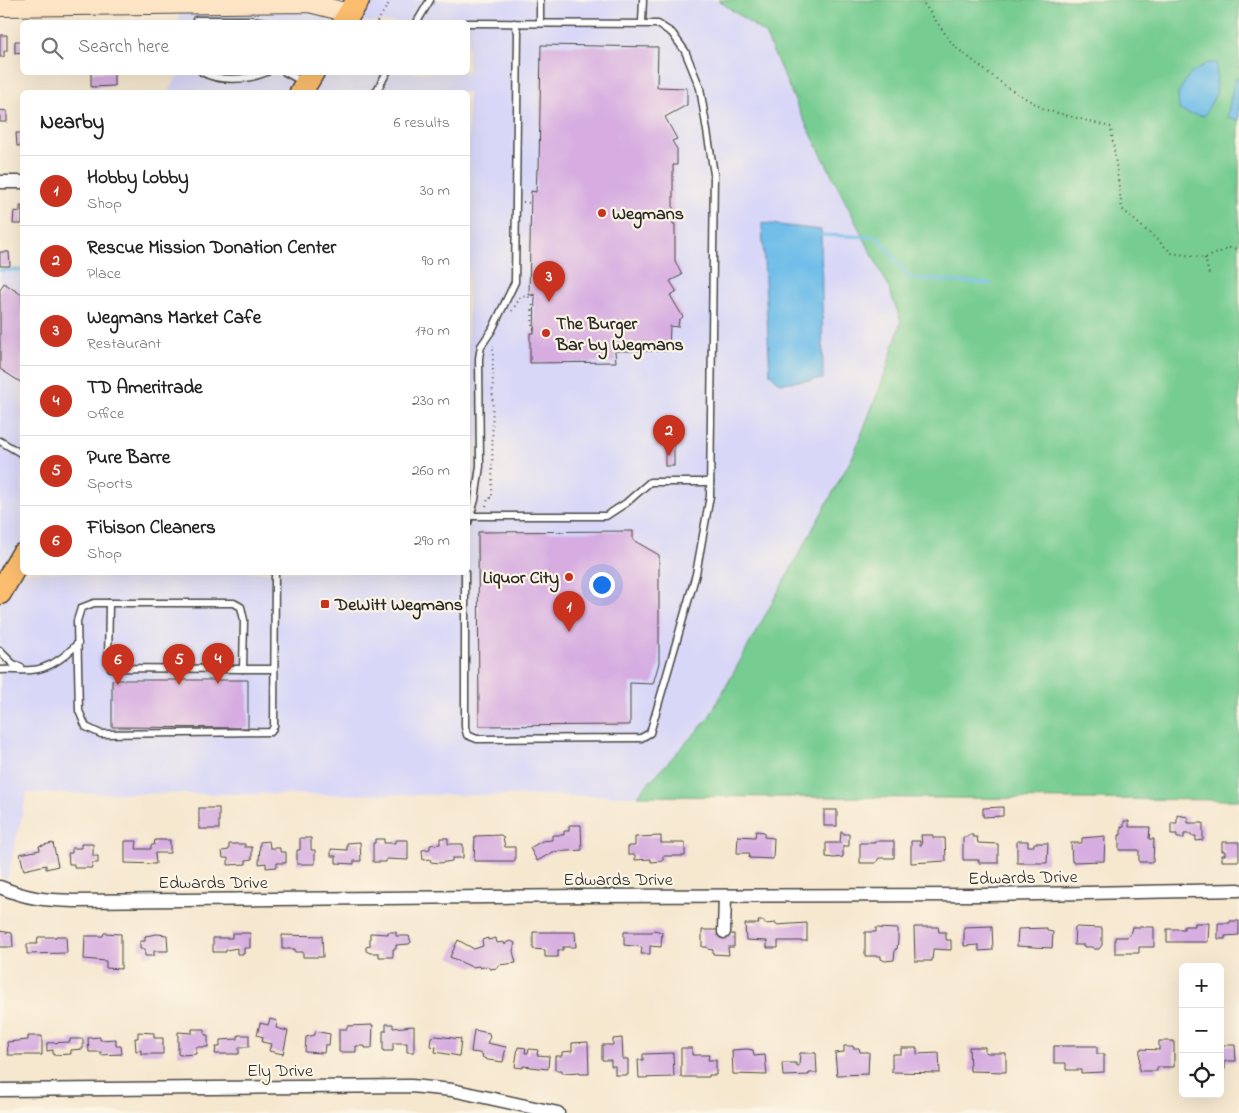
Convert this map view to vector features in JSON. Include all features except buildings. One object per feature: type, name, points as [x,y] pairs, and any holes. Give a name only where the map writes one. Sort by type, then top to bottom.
[{"type":"highway","points":[[0,593],[20,559]]},
{"type":"street","points":[[0,7],[143,2],[196,16],[310,1],[350,12]]},
{"type":"street","points":[[0,182],[20,182]]},
{"type":"street","name":"Edwards Drive","points":[[0,887],[20,896],[75,901],[584,896],[990,895],[1239,890]]},
{"type":"street","points":[[724,932],[725,896]]},
{"type":"street","name":"Ely Drive","points":[[0,1090],[411,1086],[452,1090],[558,1113]]},
{"type":"lane","points":[[418,20],[430,0]]},
{"type":"lane","points":[[540,0],[540,22]]},
{"type":"lane","points":[[642,0],[642,24]]},
{"type":"lane","points":[[196,16],[250,20]]},
{"type":"lane","points":[[465,575],[465,727],[467,734],[478,738],[641,738],[650,733],[696,574],[710,496],[714,174],[700,88],[685,52],[672,33],[658,24],[470,23]]},
{"type":"lane","points":[[470,517],[475,500],[480,466],[479,358],[481,346],[492,330],[515,282],[518,32],[514,23]]},
{"type":"lane","points":[[208,75],[236,79],[251,78],[259,75]]},
{"type":"lane","points":[[290,75],[307,83]]},
{"type":"lane","points":[[377,90],[385,75]]},
{"type":"lane","points":[[0,441],[20,453]]},
{"type":"lane","points":[[470,520],[485,516],[606,516],[626,503],[650,482],[710,482]]},
{"type":"lane","points":[[244,669],[244,620],[241,607],[234,603],[109,603],[94,604],[81,608],[77,621],[79,711],[86,727],[101,734],[271,732],[274,726],[275,575]]},
{"type":"lane","points":[[109,603],[108,663],[111,668],[274,669]]},
{"type":"lane","points":[[0,670],[45,668],[66,656],[78,643]]},
{"type":"lane","points":[[0,651],[13,664],[32,670]]},
{"type":"path","points":[[378,20],[391,0]]},
{"type":"path","points":[[921,0],[954,46],[1008,88],[1046,110],[1111,126],[1122,209],[1172,253],[1205,258],[1230,248],[1239,249]]},
{"type":"path","points":[[1205,258],[1209,274]]},
{"type":"path","points":[[511,312],[521,296],[529,297],[533,295],[532,329],[534,329]]},
{"type":"path","points":[[485,516],[488,498],[492,498],[492,344]]},
{"type":"shaded area","points":[[179,0],[718,0],[765,34],[801,114],[887,284],[901,321],[885,374],[853,456],[708,719],[638,796],[27,793],[7,880],[0,876],[0,270],[20,270],[20,575],[470,575],[470,90],[170,90],[178,75],[470,75],[470,20],[179,20]]},
{"type":"green space","points":[[718,0],[1239,0],[1239,800],[638,796],[708,719],[853,456],[885,374],[901,321],[887,284],[801,114],[765,34]]},
{"type":"water","points":[[1207,63],[1217,63],[1216,94],[1204,116],[1189,114],[1179,110],[1178,93],[1189,75]]},
{"type":"water","points":[[1239,77],[1239,120],[1227,117],[1235,79]]},
{"type":"water","points":[[762,223],[821,230],[823,379],[779,383],[770,374]]},
{"type":"waterway","points":[[821,235],[878,237],[909,278],[992,284]]},
{"type":"waterway","points":[[0,270],[20,270]]},
{"type":"place","name":"Wegmans","points":[[602,213]]},
{"type":"place","name":"Wegmans Market Cafe","points":[[549,302]]},
{"type":"place","name":"The Burger Bar by Wegmans","points":[[546,333]]},
{"type":"place","name":"Rescue Mission Donation Center","points":[[669,456]]},
{"type":"place","name":"Liquor City","points":[[569,577]]},
{"type":"place","name":"DeWitt Wegmans","points":[[325,604]]},
{"type":"place","name":"Hobby Lobby","points":[[569,632]]},
{"type":"place","name":"TD Ameritrade","points":[[218,684]]},
{"type":"place","name":"Fibison Cleaners","points":[[118,685]]},
{"type":"place","name":"Pure Barre","points":[[179,685]]}]
